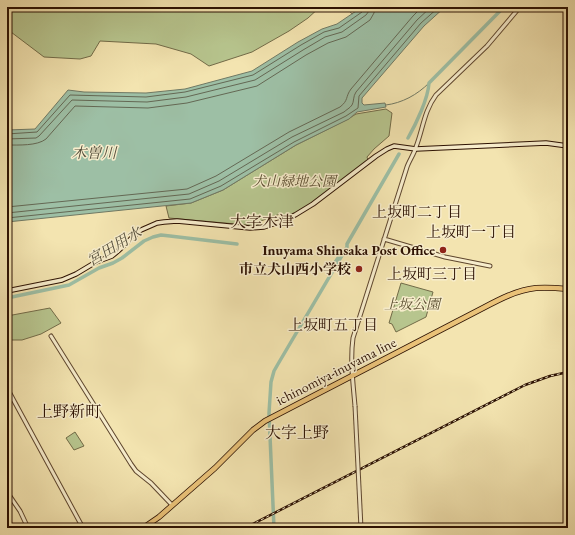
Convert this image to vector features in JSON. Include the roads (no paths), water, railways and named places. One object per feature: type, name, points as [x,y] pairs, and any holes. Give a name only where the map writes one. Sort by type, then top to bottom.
[{"type":"main road","points":[[7,291],[62,280],[76,274],[96,262],[112,256],[141,230],[157,223],[177,221],[250,228],[264,227],[279,222],[295,215],[313,204],[387,149],[397,146],[416,149],[547,143],[568,146]]},
{"type":"main road","name":"ichinomiya-inuyama line","points":[[142,528],[159,517],[215,468],[264,420],[513,293],[536,288],[568,289]]},
{"type":"street","points":[[361,528],[353,375],[353,338],[407,167],[416,149],[426,113],[434,99],[449,82],[488,46],[520,7]]},
{"type":"street","points":[[384,239],[445,257],[490,266]]},
{"type":"street","points":[[51,336],[136,471],[172,505]]},
{"type":"street","points":[[7,388],[82,528]]},
{"type":"street","points":[[7,492],[20,511],[28,528]]},
{"type":"water","name":"木曽川","points":[[362,7],[445,7],[424,26],[362,98],[362,103],[364,105],[385,103],[386,107],[357,112],[349,119],[296,145],[223,190],[191,203],[7,222],[7,130],[35,129],[68,90],[84,92],[146,93],[185,89],[252,71],[298,42],[322,29],[337,24]]},
{"type":"waterway","points":[[346,7],[352,14]]},
{"type":"waterway","points":[[408,138],[424,104],[429,83],[504,7]]},
{"type":"waterway","points":[[386,105],[409,98],[429,83]]},
{"type":"waterway","points":[[274,528],[269,413],[271,382],[274,371],[347,247],[347,244],[399,154]]},
{"type":"waterway","name":"宮田用水","points":[[7,298],[69,285],[99,268],[122,258],[144,241],[161,235],[237,244]]},
{"type":"waterway","name":"宮田用水","points":[[330,263],[334,264],[338,258]]},
{"type":"railway","points":[[245,528],[525,385],[550,376],[568,372]]},
{"type":"place","name":"Inuyama Shinsaka Post Office","points":[[443,250]]},
{"type":"place","name":"市立犬山西小学校","points":[[359,269]]},
{"type":"district","name":"上坂町二丁目","points":[[417,211]]},
{"type":"district","name":"大字木津","points":[[262,221]]},
{"type":"district","name":"上坂町一丁目","points":[[471,231]]},
{"type":"district","name":"上坂町三丁目","points":[[432,273]]},
{"type":"district","name":"上坂町五丁目","points":[[333,324]]},
{"type":"district","name":"上野新町","points":[[69,411]]},
{"type":"district","name":"大字上野","points":[[297,432]]},
{"type":"park label","name":"犬山緑地公園","points":[[294,181]]},
{"type":"park label","name":"上坂公園","points":[[412,304]]}]
